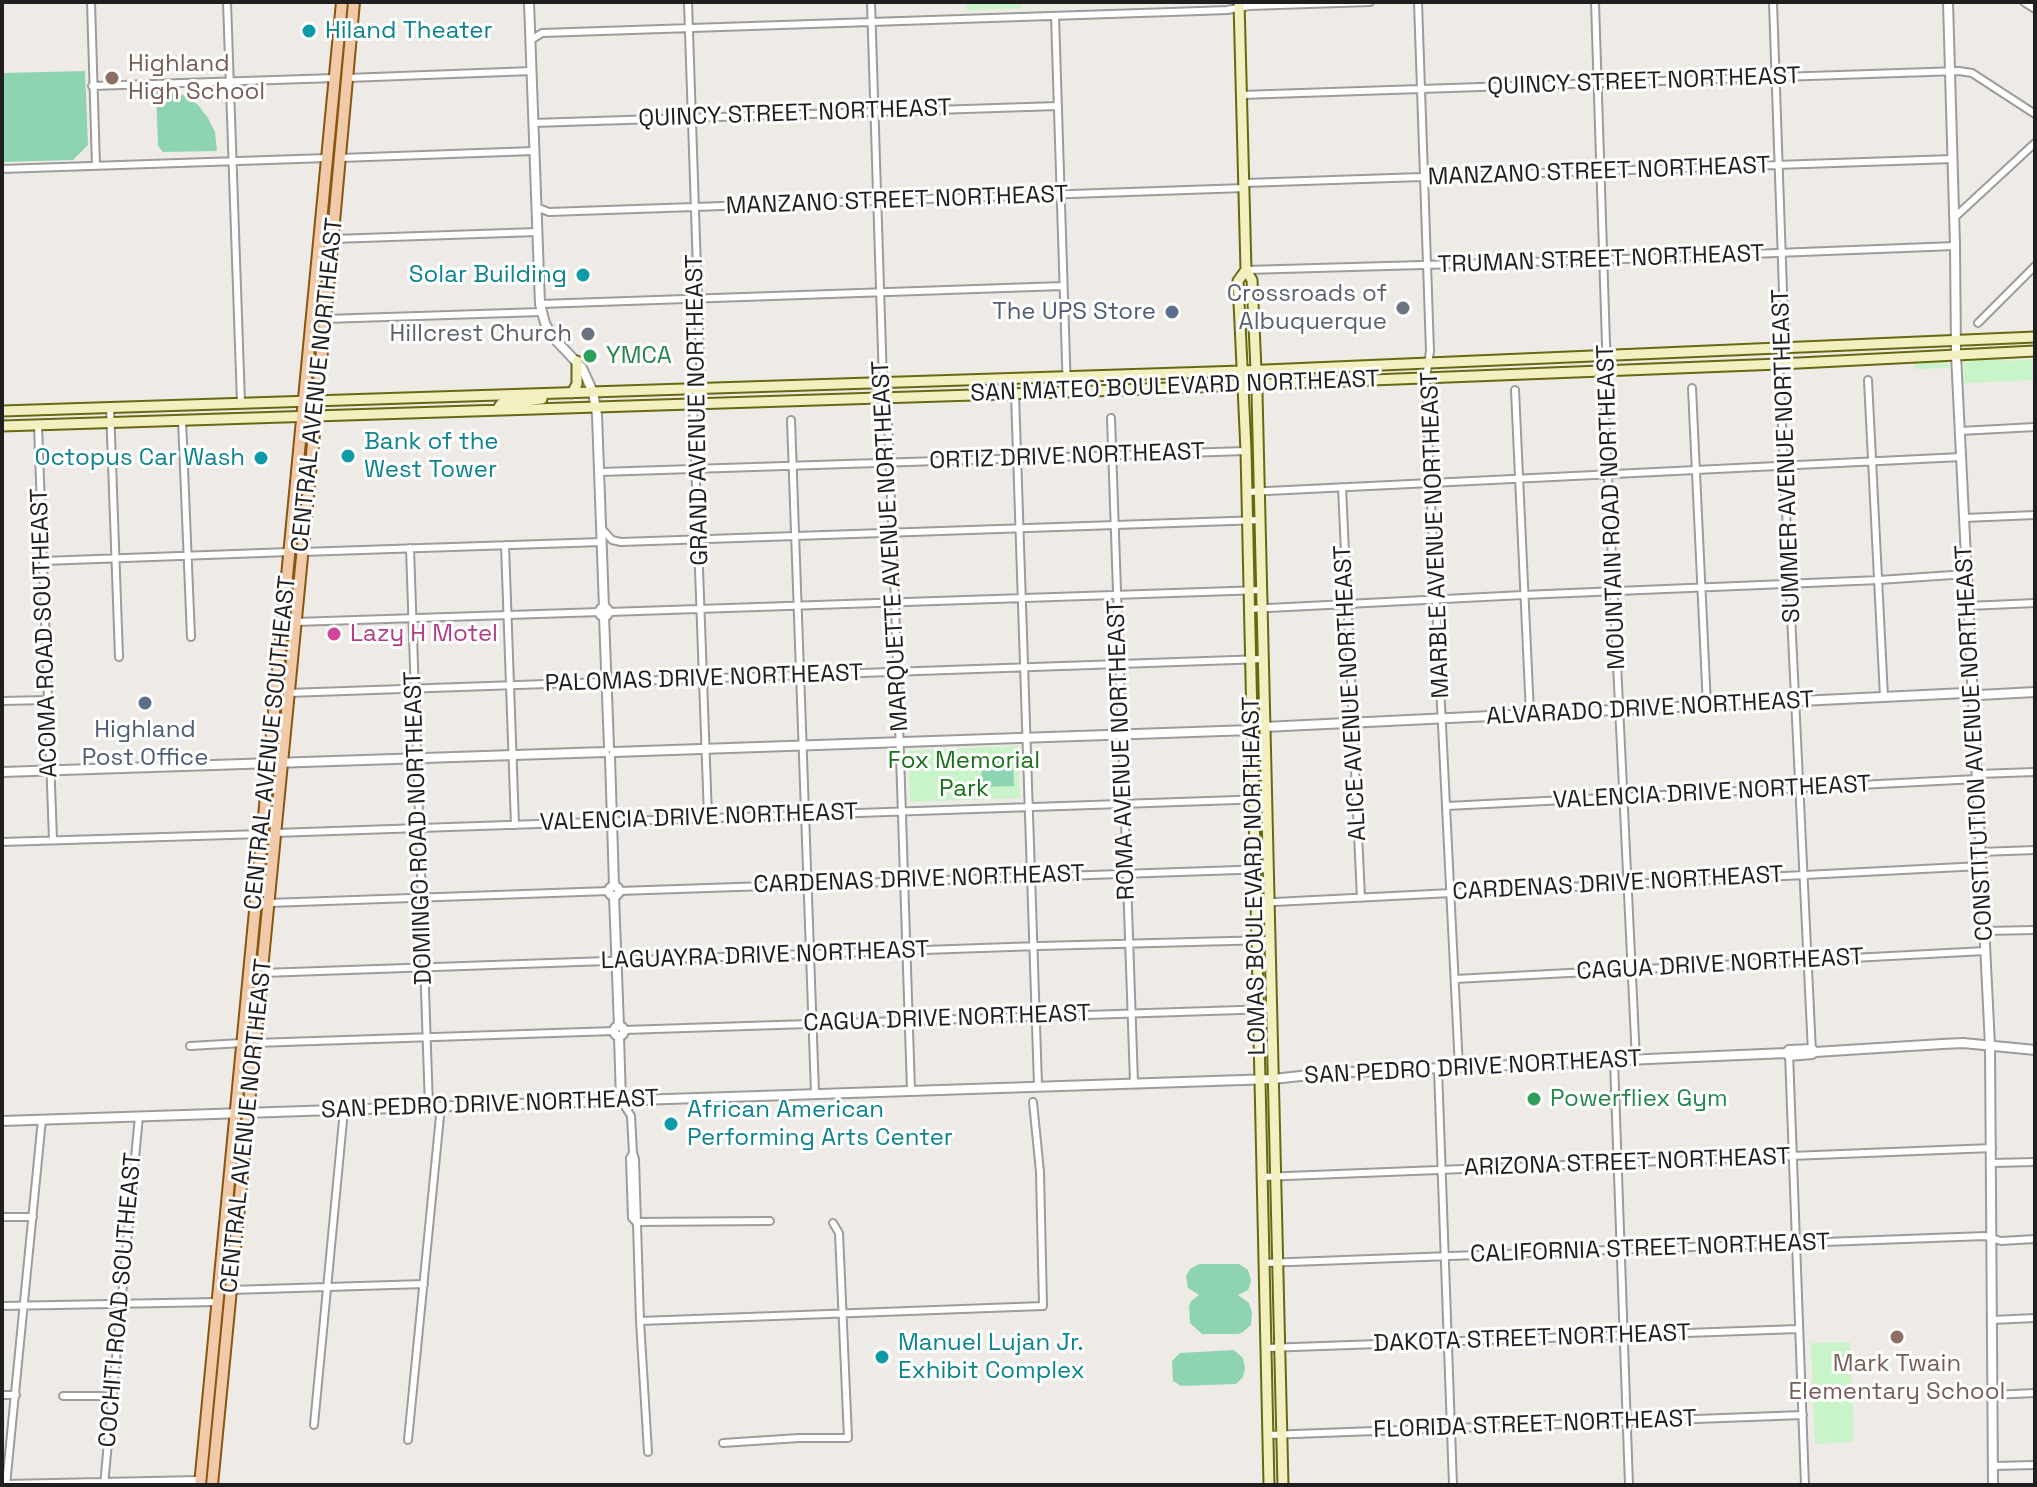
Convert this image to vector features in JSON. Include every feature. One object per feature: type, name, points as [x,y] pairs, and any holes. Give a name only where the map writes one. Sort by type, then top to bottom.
[{"type":"main road","name":"CENTRAL AVENUE SOUTHEAST","points":[[200,1482],[327,158],[341,78],[342,2]]},
{"type":"main road","name":"CENTRAL AVENUE NORTHEAST","points":[[212,1485],[333,239],[340,158],[341,78],[354,2]]},
{"type":"main road","name":"LOMAS BOULEVARD NORTHEAST","points":[[1239,5],[1246,270],[1252,280],[1257,384],[1283,1485]]},
{"type":"main road","name":"LOMAS BOULEVARD NORTHEAST","points":[[1246,270],[1238,281],[1246,451],[1269,1485]]},
{"type":"main road","name":"SAN MATEO BOULEVARD NORTHEAST","points":[[2,411],[1242,371],[2035,337]]},
{"type":"main road","name":"SAN MATEO BOULEVARD NORTHEAST","points":[[2,426],[1015,394],[2035,351]]},
{"type":"main road","points":[[572,393],[577,384],[577,361]]},
{"type":"main road","points":[[497,410],[501,404],[545,398],[552,393]]},
{"type":"street","points":[[227,2],[241,403]]},
{"type":"street","points":[[529,2],[540,308],[551,335],[577,361],[586,375],[596,407],[621,1100],[631,1116],[632,1218],[636,1222],[648,1452]]},
{"type":"street","name":"GRAND AVENUE NORTHEAST","points":[[688,2],[701,389],[693,404],[708,817]]},
{"type":"street","name":"MARQUETTE AVENUE NORTHEAST","points":[[871,2],[911,1090]]},
{"type":"street","points":[[530,24],[542,33],[1370,2]]},
{"type":"street","name":"MARBLE AVENUE NORTHEAST","points":[[1418,2],[1430,363],[1426,378],[1430,483],[1459,1068]]},
{"type":"street","name":"MOUNTAIN ROAD NORTHEAST","points":[[1595,2],[1607,356],[1603,371],[1636,1060]]},
{"type":"street","name":"SUMMER AVENUE NORTHEAST","points":[[1773,2],[1785,349],[1779,364],[1813,1052]]},
{"type":"street","name":"CONSTITUTION AVENUE NORTHEAST","points":[[1948,2],[1956,354],[1990,1046],[1993,1485]]},
{"type":"street","points":[[2024,2],[2035,9]]},
{"type":"street","points":[[96,166],[91,4],[101,6]]},
{"type":"street","points":[[1055,16],[1067,392]]},
{"type":"street","points":[[531,40],[542,33]]},
{"type":"street","points":[[92,86],[532,71]]},
{"type":"street","name":"QUINCY STREET NORTHEAST","points":[[1241,95],[1951,71],[1972,73],[2035,114]]},
{"type":"street","name":"QUINCY STREET NORTHEAST","points":[[533,123],[1058,106]]},
{"type":"street","points":[[1955,217],[2035,143]]},
{"type":"street","points":[[340,158],[534,151]]},
{"type":"street","points":[[2,169],[327,158]]},
{"type":"street","name":"MANZANO STREET NORTHEAST","points":[[536,207],[549,212],[1061,195],[1424,177],[1953,159]]},
{"type":"street","points":[[537,220],[549,212]]},
{"type":"street","points":[[333,239],[537,232]]},
{"type":"street","name":"TRUMAN STREET NORTHEAST","points":[[1246,270],[1955,246]]},
{"type":"street","points":[[1978,323],[2035,266]]},
{"type":"street","points":[[325,319],[698,298],[1063,286]]},
{"type":"street","points":[[1868,380],[1884,697]]},
{"type":"street","points":[[1692,388],[1707,706]]},
{"type":"street","points":[[1515,390],[1530,714]]},
{"type":"street","points":[[1015,394],[1038,1085]]},
{"type":"street","points":[[110,407],[119,657]]},
{"type":"street","name":"ROMA AVENUE NORTHEAST","points":[[1111,418],[1134,1082]]},
{"type":"street","points":[[182,420],[191,637]]},
{"type":"street","points":[[791,420],[815,1093]]},
{"type":"street","name":"ACOMA ROAD SOUTHEAST","points":[[38,425],[53,840]]},
{"type":"street","points":[[1960,431],[2035,427]]},
{"type":"street","name":"ORTIZ DRIVE NORTHEAST","points":[[600,472],[1246,451]]},
{"type":"street","points":[[1247,492],[1961,457]]},
{"type":"street","name":"ALICE AVENUE NORTHEAST","points":[[1342,487],[1361,898]]},
{"type":"street","points":[[1964,518],[2035,515]]},
{"type":"street","points":[[602,529],[612,540],[621,542],[1261,520]]},
{"type":"street","points":[[302,552],[602,542]]},
{"type":"street","points":[[505,545],[515,825]]},
{"type":"street","name":"DOMINGO ROAD NORTHEAST","points":[[410,548],[429,1107]]},
{"type":"street","points":[[43,561],[289,552]]},
{"type":"street","points":[[1249,609],[1967,574]]},
{"type":"street","points":[[295,622],[1262,590]]},
{"type":"street","points":[[1968,606],[2035,603]]},
{"type":"street","name":"PALOMAS DRIVE NORTHEAST","points":[[288,693],[1263,659]]},
{"type":"street","name":"ALVARADO DRIVE NORTHEAST","points":[[1264,727],[2035,692]]},
{"type":"street","points":[[2,701],[47,700]]},
{"type":"street","points":[[2,772],[1251,730]]},
{"type":"street","name":"VALENCIA DRIVE NORTHEAST","points":[[1447,806],[1801,789],[2035,772]]},
{"type":"street","name":"VALENCIA DRIVE NORTHEAST","points":[[275,833],[1266,799]]},
{"type":"street","points":[[2,842],[262,834]]},
{"type":"street","points":[[1980,852],[2035,850]]},
{"type":"street","name":"CARDENAS DRIVE NORTHEAST","points":[[1255,903],[1981,866]]},
{"type":"street","name":"CARDENAS DRIVE NORTHEAST","points":[[269,903],[1268,869]]},
{"type":"street","points":[[1984,931],[2035,930]]},
{"type":"street","name":"LAGUAYRA DRIVE NORTHEAST","points":[[262,973],[1269,940]]},
{"type":"street","name":"CAGUA DRIVE NORTHEAST","points":[[1455,979],[1985,951]]},
{"type":"street","name":"CAGUA DRIVE NORTHEAST","points":[[255,1043],[1271,1009]]},
{"type":"street","points":[[190,1046],[242,1043]]},
{"type":"street","name":"SAN PEDRO DRIVE NORTHEAST","points":[[2,1121],[1273,1079],[1328,1073],[1963,1043],[2035,1050]]},
{"type":"street","points":[[1788,1053],[1805,1485]]},
{"type":"street","points":[[1614,1061],[1629,1485]]},
{"type":"street","points":[[1438,1069],[1453,1485]]},
{"type":"street","points":[[640,1321],[1043,1306],[1040,1172],[1033,1102]]},
{"type":"street","points":[[408,1440],[441,1106]]},
{"type":"street","points":[[314,1425],[344,1110]]},
{"type":"street","name":"COCHITI ROAD SOUTHEAST","points":[[104,1483],[139,1116]]},
{"type":"street","points":[[42,1119],[5,1484],[200,1482]]},
{"type":"street","name":"ARIZONA STREET NORTHEAST","points":[[1262,1177],[1992,1148]]},
{"type":"street","points":[[1992,1163],[2035,1162]]},
{"type":"street","points":[[2,1217],[33,1217]]},
{"type":"street","points":[[636,1222],[770,1221]]},
{"type":"street","points":[[723,1443],[848,1438],[839,1233],[833,1223]]},
{"type":"street","name":"CALIFORNIA STREET NORTHEAST","points":[[1264,1263],[1985,1236],[2001,1241],[2035,1239]]},
{"type":"street","points":[[231,1290],[424,1284]]},
{"type":"street","points":[[2,1306],[217,1302]]},
{"type":"street","points":[[1992,1320],[2035,1318]]},
{"type":"street","name":"DAKOTA STREET NORTHEAST","points":[[1266,1348],[1798,1329]]},
{"type":"street","points":[[1992,1395],[2035,1393]]},
{"type":"street","points":[[2,1395],[16,1395]]},
{"type":"street","points":[[63,1396],[112,1396]]},
{"type":"street","name":"FLORIDA STREET NORTHEAST","points":[[1268,1435],[1803,1415]]},
{"type":"street","points":[[1993,1466],[2035,1465]]},
{"type":"green space","points":[[966,2],[1021,2],[1022,8],[966,10]]},
{"type":"green space","points":[[85,71],[88,145],[73,160],[2,162],[2,75]]},
{"type":"green space","points":[[156,90],[183,95],[198,105],[215,132],[217,151],[163,152],[158,146]]},
{"type":"green space","points":[[1996,358],[2007,361],[2035,359],[2035,380],[1964,383],[1964,362]]},
{"type":"green space","points":[[1944,361],[1950,368],[1915,369],[1915,362]]},
{"type":"green space","name":"Fox Memorial Park","points":[[1018,746],[1020,798],[910,802],[908,751]]},
{"type":"green space","points":[[1013,759],[1014,786],[982,787],[981,760]]},
{"type":"green space","points":[[1199,1264],[1239,1264],[1248,1270],[1251,1280],[1248,1290],[1238,1295],[1249,1303],[1252,1312],[1251,1325],[1243,1332],[1202,1334],[1190,1323],[1189,1307],[1199,1295],[1188,1288],[1186,1276],[1190,1269]]},
{"type":"green space","points":[[1850,1342],[1854,1442],[1815,1444],[1811,1343]]},
{"type":"green space","points":[[1234,1350],[1243,1358],[1245,1368],[1243,1377],[1236,1384],[1181,1386],[1173,1381],[1172,1361],[1180,1353]]},
{"type":"place","name":"Hiland Theater","points":[[309,31]]},
{"type":"place","name":"Highland High School","points":[[112,78]]},
{"type":"place","name":"Solar Building","points":[[583,275]]},
{"type":"place","name":"Crossroads of Albuquerque","points":[[1403,308]]},
{"type":"place","name":"The UPS Store","points":[[1172,312]]},
{"type":"place","name":"Hillcrest Church","points":[[588,334]]},
{"type":"place","name":"YMCA","points":[[590,356]]},
{"type":"place","name":"Bank of the West Tower","points":[[348,456]]},
{"type":"place","name":"Octopus Car Wash","points":[[261,458]]},
{"type":"place","name":"Lazy H Motel","points":[[334,634]]},
{"type":"place","name":"Highland Post Office","points":[[145,703]]},
{"type":"place","name":"Powerfliex Gym","points":[[1534,1099]]},
{"type":"place","name":"African American Performing Arts Center","points":[[671,1124]]},
{"type":"place","name":"Mark Twain Elementary School","points":[[1897,1337]]},
{"type":"place","name":"Manuel Lujan Jr. Exhibit Complex","points":[[882,1357]]}]
